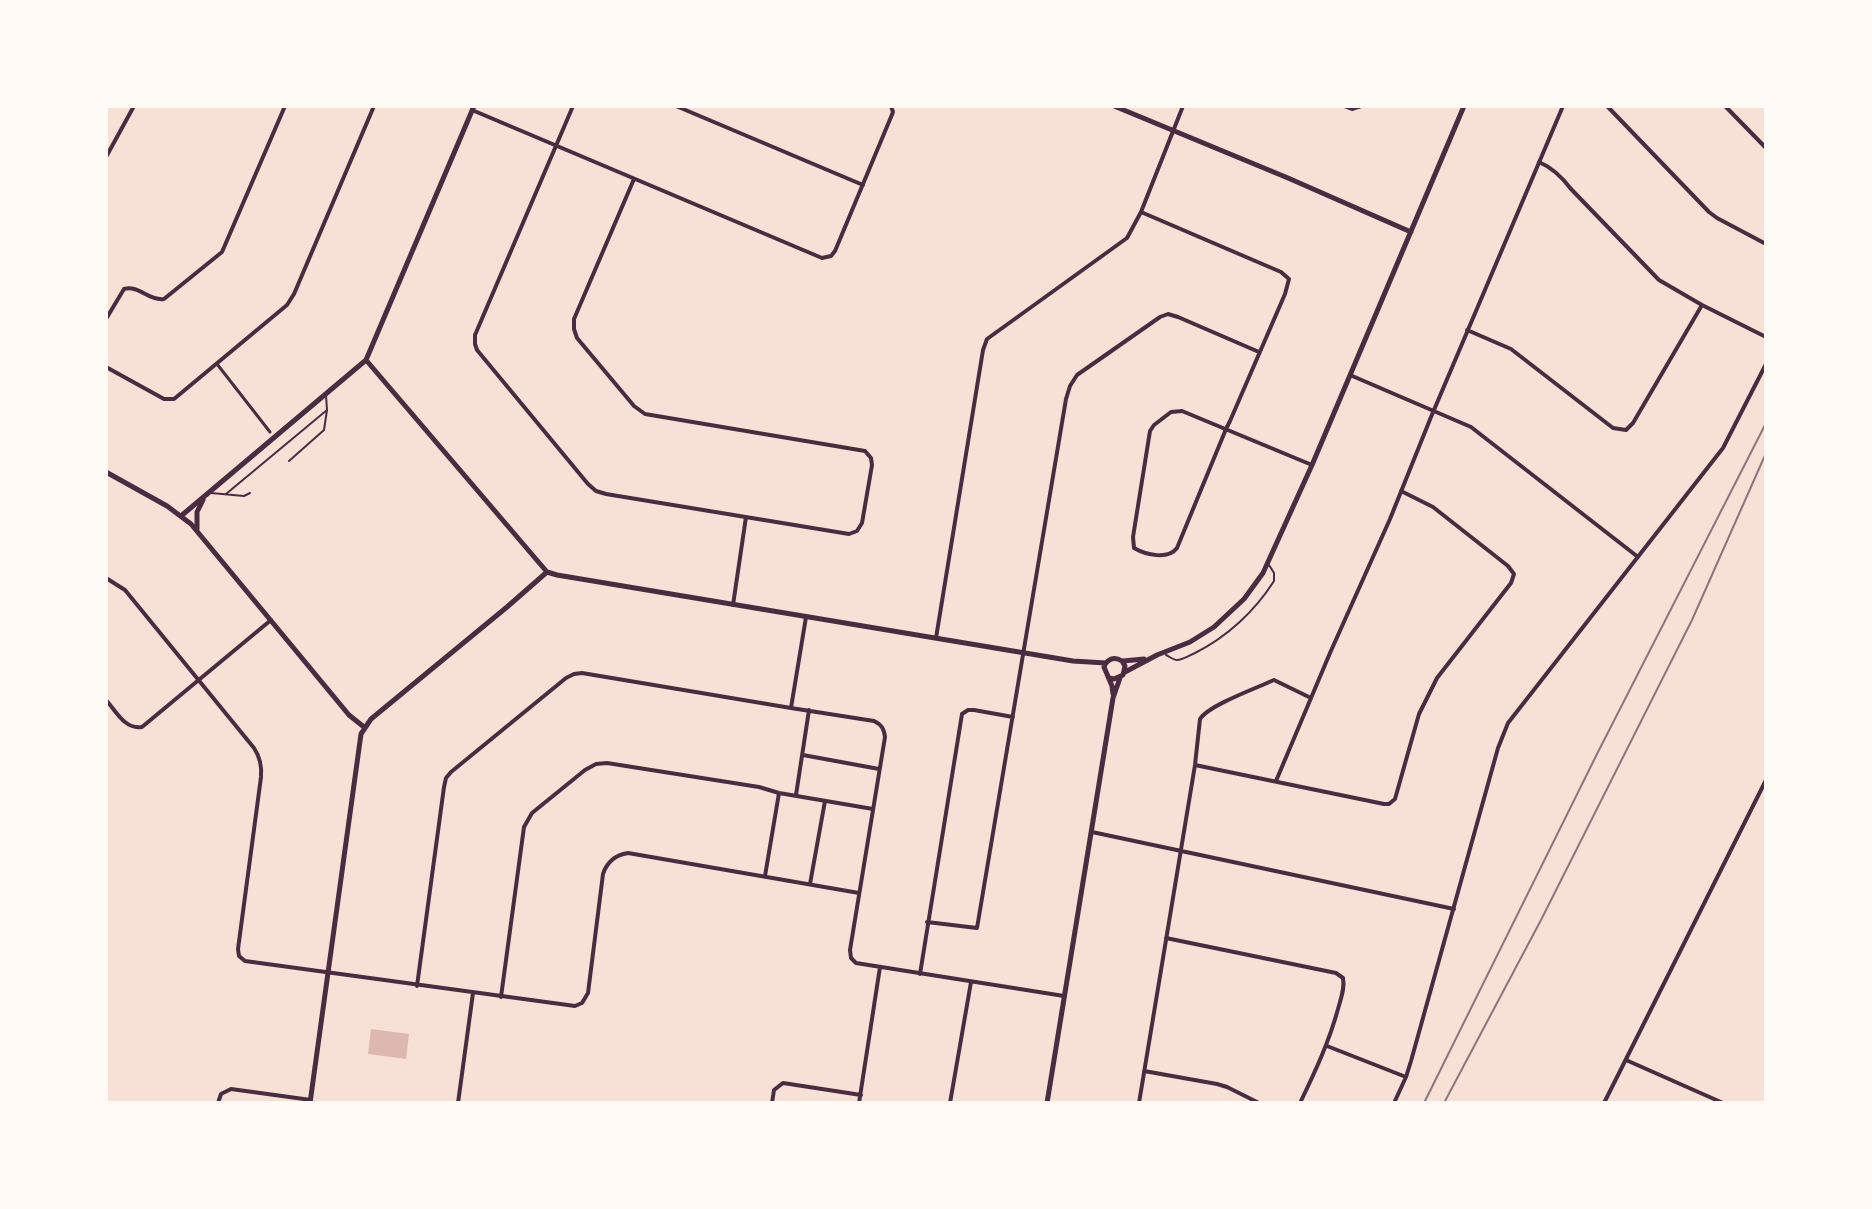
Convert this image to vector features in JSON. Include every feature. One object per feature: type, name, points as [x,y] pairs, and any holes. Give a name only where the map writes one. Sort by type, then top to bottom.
[{"type":"street","points":[[106,157],[134,106]]},
{"type":"street","points":[[106,319],[124,289],[132,288],[154,299],[164,299],[222,252],[285,106]]},
{"type":"street","points":[[106,367],[164,399],[176,398],[291,301],[374,106]]},
{"type":"street","points":[[573,106],[475,335],[476,347],[596,491],[855,533],[862,523],[872,465],[867,453],[648,415],[634,406],[577,338],[573,324],[634,179]]},
{"type":"street","points":[[676,106],[863,185]]},
{"type":"street","points":[[1114,106],[1411,232]]},
{"type":"street","points":[[936,638],[987,339],[1132,232],[1183,106]]},
{"type":"street","points":[[1344,106],[1352,109],[1361,106]]},
{"type":"street","points":[[1078,662],[1106,663],[1113,658],[1135,661],[1164,653],[1190,642],[1223,619],[1250,592],[1268,564],[1312,465],[1464,106]]},
{"type":"street","points":[[1276,781],[1563,106]]},
{"type":"street","points":[[1607,106],[1713,215],[1766,244]]},
{"type":"street","points":[[1725,106],[1766,148]]},
{"type":"street","points":[[181,516],[366,360],[473,108],[822,258],[831,256],[835,251],[891,117],[892,107]]},
{"type":"street","points":[[1539,162],[1561,176],[1659,280],[1766,337]]},
{"type":"street","points":[[1141,212],[1286,275],[1289,279],[1285,294],[1226,429],[1175,552],[1167,556],[1134,548],[1133,537],[1149,437],[1154,425],[1171,412],[1177,410],[1226,429],[1312,465]]},
{"type":"street","points":[[1467,330],[1511,349],[1613,428],[1626,430],[1702,305]]},
{"type":"street","points":[[927,922],[977,928],[1066,399],[1073,381],[1084,370],[1168,314],[1259,352]]},
{"type":"street","points":[[366,360],[547,572],[1078,662],[1096,667],[1114,679],[1157,655]]},
{"type":"street","points":[[217,364],[270,432]]},
{"type":"street","points":[[1394,1103],[1406,1077],[1498,748],[1508,723],[1723,448],[1766,364]]},
{"type":"street","points":[[1350,375],[1478,431],[1638,557]]},
{"type":"street","points":[[106,472],[181,516],[197,531],[349,715],[364,727]]},
{"type":"street","points":[[1195,765],[1384,804],[1392,802],[1398,793],[1419,714],[1437,678],[1514,574],[1446,517],[1401,491]]},
{"type":"street","points":[[197,531],[197,512],[208,494]]},
{"type":"street","points":[[733,605],[746,517]]},
{"type":"street","points":[[218,1103],[221,1094],[231,1089],[311,1101],[357,749],[364,727],[547,572]]},
{"type":"street","points":[[106,578],[125,590],[254,748],[261,766],[238,949],[239,956],[248,962],[571,1006],[578,1005],[588,993],[603,874],[607,865],[618,856],[628,853],[859,893]]},
{"type":"street","points":[[791,708],[806,617]]},
{"type":"street","points":[[106,700],[127,725],[139,728],[271,620]]},
{"type":"street","points":[[1047,1103],[1113,698],[1125,666],[1122,661]]},
{"type":"street","points":[[1106,663],[1113,698]]},
{"type":"street","points":[[417,986],[446,778],[566,678],[582,673],[874,721],[881,725],[885,737],[851,958],[861,965],[1064,996]]},
{"type":"street","points":[[1139,1103],[1200,719],[1204,714],[1274,680],[1311,698]]},
{"type":"street","points":[[796,796],[809,710]]},
{"type":"street","points":[[920,974],[962,714],[974,710],[1013,717]]},
{"type":"street","points":[[802,754],[879,769]]},
{"type":"street","points":[[501,997],[524,827],[532,813],[596,764],[607,763],[759,787],[873,809]]},
{"type":"street","points":[[1604,1103],[1766,780]]},
{"type":"street","points":[[765,876],[779,793]]},
{"type":"street","points":[[810,884],[825,801]]},
{"type":"street","points":[[1092,832],[1454,909]]},
{"type":"street","points":[[1166,938],[1340,975],[1344,988],[1327,1046],[1300,1103]]},
{"type":"street","points":[[859,1103],[880,967]]},
{"type":"street","points":[[950,1103],[971,982]]},
{"type":"street","points":[[458,1103],[473,993]]},
{"type":"street","points":[[1327,1046],[1406,1077]]},
{"type":"street","points":[[1626,1060],[1723,1103]]},
{"type":"street","points":[[1144,1071],[1217,1084],[1259,1103]]},
{"type":"street","points":[[772,1103],[774,1090],[783,1083],[861,1095]]},
{"type":"lane","points":[[289,461],[322,433],[327,410],[326,394]]},
{"type":"lane","points":[[226,494],[327,410]]},
{"type":"lane","points":[[208,494],[244,496],[250,493]]},
{"type":"lane","points":[[1164,653],[1173,659],[1183,659],[1229,632],[1274,581],[1274,573],[1268,564]]},
{"type":"shaded area","points":[[371,1029],[409,1034],[406,1059],[368,1054]]},
{"type":"railway","points":[[1424,1103],[1766,423]]},
{"type":"railway","points":[[1444,1103],[1541,920],[1692,620],[1766,453]]}]
